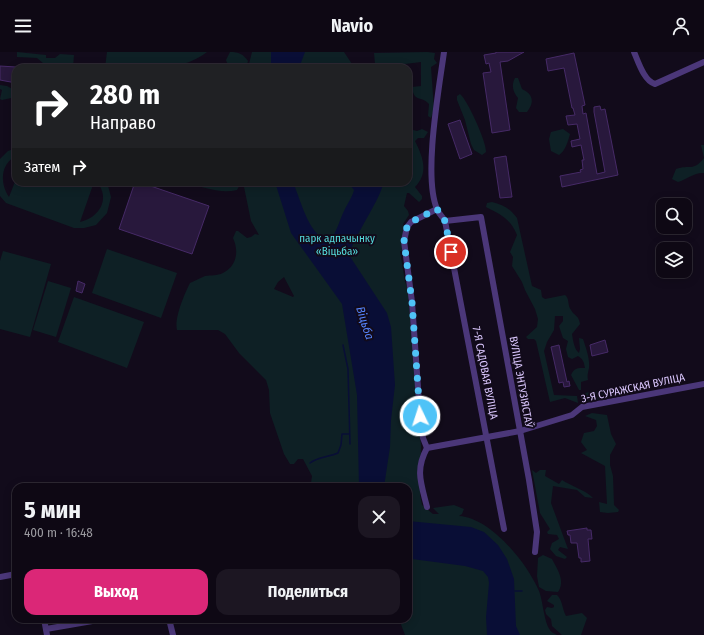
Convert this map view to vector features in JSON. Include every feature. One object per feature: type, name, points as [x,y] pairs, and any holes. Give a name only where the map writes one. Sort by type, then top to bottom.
[{"type":"street","points":[[444,52],[431,172],[437,209],[445,221]]},
{"type":"street","points":[[634,52],[647,77],[655,84],[704,62]]},
{"type":"street","points":[[427,507],[419,469],[420,460],[428,448],[423,438],[420,416],[412,302],[404,241],[407,227],[411,222],[437,209]]},
{"type":"street","name":"ВУЛІЦА ЭНТУЗІЯСТАЎ","points":[[445,221],[481,217],[537,532],[535,552]]},
{"type":"street","name":"7-Я САДОВАЯ ВУЛІЦА","points":[[445,221],[504,530]]},
{"type":"street","name":"3-Я СУРАЖСКАЯ ВУЛІЦА","points":[[428,448],[520,431],[572,415],[582,407],[704,384]]},
{"type":"street","points":[[0,577],[12,575]]},
{"type":"street","points":[[46,632],[86,623]]},
{"type":"street","points":[[170,623],[173,635]]},
{"type":"green space","points":[[17,52],[46,55],[46,58],[55,58],[60,54],[74,55],[73,64],[44,64],[37,58],[17,57]]},
{"type":"green space","points":[[107,52],[207,52],[184,64],[106,64]]},
{"type":"green space","points":[[230,52],[240,54],[248,61],[247,64],[228,64],[226,60]]},
{"type":"green space","points":[[252,52],[344,52],[352,64],[249,64]]},
{"type":"green space","points":[[374,53],[435,53],[434,59],[437,63],[431,67],[434,109],[431,118],[428,116],[429,104],[414,95],[412,87],[421,86],[421,62],[405,64],[375,64]]},
{"type":"green space","points":[[515,78],[518,78],[522,89],[531,96],[532,102],[527,112],[519,112],[516,108],[518,98],[513,86]]},
{"type":"green space","points":[[0,85],[12,89],[12,98],[0,99],[2,90],[0,89]]},
{"type":"green space","points":[[460,94],[472,112],[480,131],[486,152],[482,155],[474,150],[471,144],[465,120],[457,100],[457,96]]},
{"type":"green space","name":"парк адпачынку «Віцьба»","points":[[412,128],[413,130],[417,131],[422,129],[428,132],[424,138],[418,138],[415,141],[422,159],[423,171],[419,182],[415,187],[422,196],[422,199],[419,202],[407,193],[404,206],[409,215],[403,224],[409,234],[406,248],[404,251],[400,251],[405,282],[411,297],[408,300],[421,446],[420,495],[422,505],[433,514],[439,514],[433,508],[454,505],[464,509],[462,514],[459,516],[471,519],[495,533],[517,555],[526,568],[539,591],[548,626],[551,631],[557,635],[405,635],[400,623],[412,623],[412,483],[311,483],[312,476],[303,459],[298,459],[294,464],[290,464],[284,454],[270,413],[269,390],[266,380],[239,353],[225,334],[218,330],[177,330],[176,325],[178,312],[190,283],[205,276],[221,274],[228,270],[236,258],[236,248],[233,238],[236,231],[247,238],[255,234],[259,235],[251,221],[244,186],[412,186]],"holes":[[[284,277],[294,296],[293,297],[274,289],[278,282]]]},
{"type":"green space","points":[[563,129],[570,134],[565,149],[559,155],[551,151],[549,139],[551,132]]},
{"type":"green space","points":[[701,145],[704,145],[704,158]]},
{"type":"green space","points":[[12,150],[12,159],[4,169],[3,180],[9,197],[13,186],[93,186],[80,222],[93,216],[101,207],[103,195],[100,186],[108,186],[111,197],[107,213],[96,225],[84,228],[74,228],[6,203],[0,196],[0,159],[8,151]]},
{"type":"green space","points":[[704,158],[704,173],[694,175],[678,182],[672,179],[676,169],[697,165]]},
{"type":"green space","points":[[200,186],[239,186],[237,190],[231,191]]},
{"type":"green space","points":[[492,202],[506,207],[517,218],[532,286],[541,290],[542,297],[545,299],[565,295],[572,312],[578,319],[580,324],[572,334],[573,342],[579,353],[579,338],[583,339],[588,354],[589,365],[588,380],[581,382],[581,390],[579,390],[571,375],[576,369],[585,368],[582,360],[578,356],[572,359],[568,357],[566,349],[568,341],[563,338],[559,326],[563,321],[563,316],[555,316],[554,330],[544,351],[554,395],[577,396],[578,403],[565,398],[550,402],[536,341],[526,337],[537,327],[538,319],[535,309],[522,282],[512,266],[513,257],[510,252],[517,235],[508,221],[501,215],[486,207],[487,203]]},
{"type":"green space","points":[[107,249],[177,273],[161,318],[92,293]]},
{"type":"green space","points":[[3,251],[51,264],[30,337],[0,329],[0,261]]},
{"type":"green space","points":[[48,281],[71,288],[56,337],[33,330]]},
{"type":"green space","points":[[74,297],[144,322],[127,368],[58,342]]},
{"type":"green space","points":[[611,390],[613,392],[598,400],[589,401],[581,398],[582,394],[589,392]]},
{"type":"green space","points":[[592,413],[607,415],[611,434],[616,444],[610,455],[610,465],[613,476],[614,505],[619,510],[618,512],[600,512],[599,502],[607,504],[605,466],[581,453],[587,450],[581,442],[584,433],[594,431],[597,426],[596,420],[585,416]]},
{"type":"green space","points":[[532,470],[536,473],[540,470],[546,470],[545,476],[559,484],[562,480],[587,493],[593,498],[585,497],[577,490],[553,486],[551,503],[568,549],[560,547],[558,550],[567,557],[565,559],[556,556],[550,549],[552,543],[559,539],[557,535],[548,534],[547,532],[550,529],[540,513]]},
{"type":"green space","points":[[543,555],[552,559],[558,571],[561,584],[558,592],[546,591],[539,587],[537,576],[538,558]]},
{"type":"green space","points":[[552,595],[557,595],[559,597],[566,616],[582,613],[587,618],[581,635],[562,635],[552,626],[551,619],[546,614],[545,610],[547,607],[554,607],[554,605],[547,601]]},
{"type":"water","points":[[271,52],[305,52],[300,64],[271,64]]},
{"type":"water","name":"Віцьба","points":[[276,186],[295,186],[311,226],[320,236],[325,237],[333,236],[353,193],[354,190],[351,186],[382,186],[379,196],[349,255],[387,313],[391,327],[395,385],[390,447],[385,483],[359,483],[357,395],[342,304],[291,233]]},
{"type":"water","points":[[412,521],[471,527],[484,532],[498,545],[507,559],[514,579],[516,626],[520,635],[487,635],[486,617],[489,583],[488,577],[483,571],[465,566],[412,559]]},
{"type":"building","points":[[496,52],[524,52],[508,61],[500,62],[510,130],[492,133],[483,73],[491,72],[489,63],[486,64],[484,55]]},
{"type":"building","points":[[574,53],[585,105],[582,106],[583,114],[586,113],[597,174],[605,172],[594,112],[594,107],[600,106],[601,110],[605,109],[618,175],[562,187],[560,176],[581,172],[580,170],[583,169],[582,160],[584,160],[581,145],[572,147],[571,141],[580,139],[577,124],[568,125],[566,116],[575,115],[572,108],[564,68],[548,71],[546,59]]},
{"type":"building","points":[[0,66],[12,67],[12,82],[0,80]]},
{"type":"building","points":[[460,120],[472,154],[460,159],[448,124]]},
{"type":"building","points":[[506,156],[512,197],[500,198],[494,158]]},
{"type":"building","points":[[134,186],[151,186],[209,206],[192,254],[119,229]]},
{"type":"building","points":[[78,281],[85,284],[82,293],[76,291]]},
{"type":"building","points":[[605,340],[608,352],[592,356],[590,345]]},
{"type":"building","points":[[559,345],[567,382],[569,381],[570,386],[564,387],[563,382],[559,383],[551,347]]},
{"type":"building","points":[[587,528],[587,530],[591,530],[592,539],[588,539],[590,561],[581,562],[577,543],[571,543],[570,535],[568,535],[567,531]]},
{"type":"waterway","points":[[343,345],[348,369],[350,444]]},
{"type":"waterway","points":[[310,463],[316,459],[338,453],[341,445],[342,434],[349,434]]},
{"type":"waterway","points":[[515,591],[522,591]]},
{"type":"route","points":[[420,416],[412,302],[404,241],[407,227],[411,222],[437,209],[445,221],[451,252]]}]
